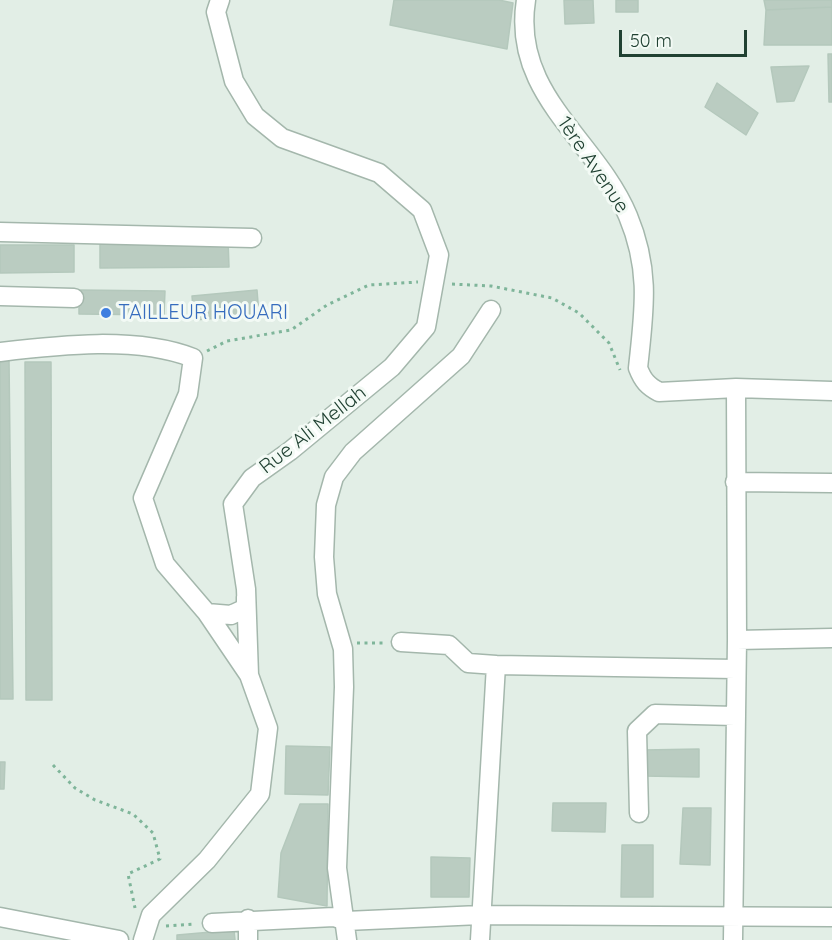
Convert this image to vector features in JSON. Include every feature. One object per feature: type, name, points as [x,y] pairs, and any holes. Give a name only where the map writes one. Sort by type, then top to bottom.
[{"type":"street","name":"Rue Ali Mellah","points":[[145,934],[151,915],[207,860],[260,794],[268,728],[249,675],[246,589],[233,504],[252,478],[290,451],[392,367],[426,327],[438,255],[422,210],[379,173],[282,138],[255,116],[234,81],[216,12],[220,0]]},
{"type":"street","name":"1ère Avenue","points":[[526,0],[522,24],[525,43],[538,84],[613,187],[628,216],[641,254],[646,290],[638,369],[642,378],[648,386],[659,392],[736,388]]},
{"type":"street","points":[[0,232],[252,238]]},
{"type":"street","points":[[0,296],[74,298]]},
{"type":"street","points":[[347,940],[338,867],[344,687],[341,643],[327,594],[324,557],[326,505],[334,477],[353,452],[461,356],[491,310]]},
{"type":"street","points":[[0,352],[33,348],[133,345],[177,352],[194,358],[188,394],[142,498],[165,564],[207,613],[249,675]]},
{"type":"street","points":[[733,940],[737,640],[736,388],[832,391]]},
{"type":"street","points":[[735,482],[832,483]]},
{"type":"street","points":[[207,613],[231,615],[246,608],[246,589]]},
{"type":"street","points":[[737,640],[832,638]]},
{"type":"street","points":[[401,642],[449,645],[468,663],[735,669]]},
{"type":"street","points":[[480,940],[496,665]]},
{"type":"street","points":[[639,813],[637,731],[654,714],[735,716]]},
{"type":"street","points":[[212,923],[334,917],[346,921],[480,915],[832,917]]},
{"type":"street","points":[[0,917],[119,940]]},
{"type":"street","points":[[248,920],[248,940]]},
{"type":"path","points":[[341,643],[401,642]]},
{"type":"path","points":[[53,765],[75,788],[95,800],[132,814],[153,833],[160,859],[128,874],[136,914],[145,934],[212,923]]},
{"type":"building","points":[[394,0],[499,0],[513,3],[507,49],[390,25]]},
{"type":"building","points":[[564,0],[593,0],[594,23],[565,24]]},
{"type":"building","points":[[616,0],[638,0],[638,12],[616,12]]},
{"type":"building","points":[[764,0],[832,0],[832,7],[766,10]]},
{"type":"building","points":[[832,7],[832,45],[764,45],[766,10]]},
{"type":"building","points":[[828,54],[832,54],[832,102],[829,102]]},
{"type":"building","points":[[809,66],[794,101],[777,102],[771,67]]},
{"type":"building","points":[[717,83],[758,113],[746,135],[705,107]]},
{"type":"building","points":[[228,239],[229,267],[100,268],[100,242]]},
{"type":"building","points":[[0,245],[74,245],[74,272],[0,273]]},
{"type":"building","points":[[79,290],[165,291],[164,315],[79,314]]},
{"type":"building","points":[[257,290],[259,315],[194,320],[192,296]]},
{"type":"building","points":[[0,359],[9,359],[13,699],[0,699]]},
{"type":"building","points":[[25,362],[51,362],[52,700],[26,700]]},
{"type":"building","points":[[286,746],[330,747],[328,795],[285,794]]},
{"type":"building","points":[[699,749],[699,777],[643,776],[643,750]]},
{"type":"building","points":[[0,762],[5,762],[4,789],[0,789]]},
{"type":"building","points":[[553,803],[606,803],[605,832],[552,831]]},
{"type":"building","points":[[300,804],[328,804],[327,906],[278,897],[281,853]]},
{"type":"building","points":[[683,808],[711,808],[710,865],[680,864]]},
{"type":"building","points":[[622,845],[653,845],[653,897],[621,897]]},
{"type":"building","points":[[431,857],[470,858],[469,897],[431,897]]},
{"type":"building","points":[[234,930],[235,940],[177,940],[177,935]]},
{"type":"place","name":"TAILLEUR HOUARI","points":[[106,313]]}]
